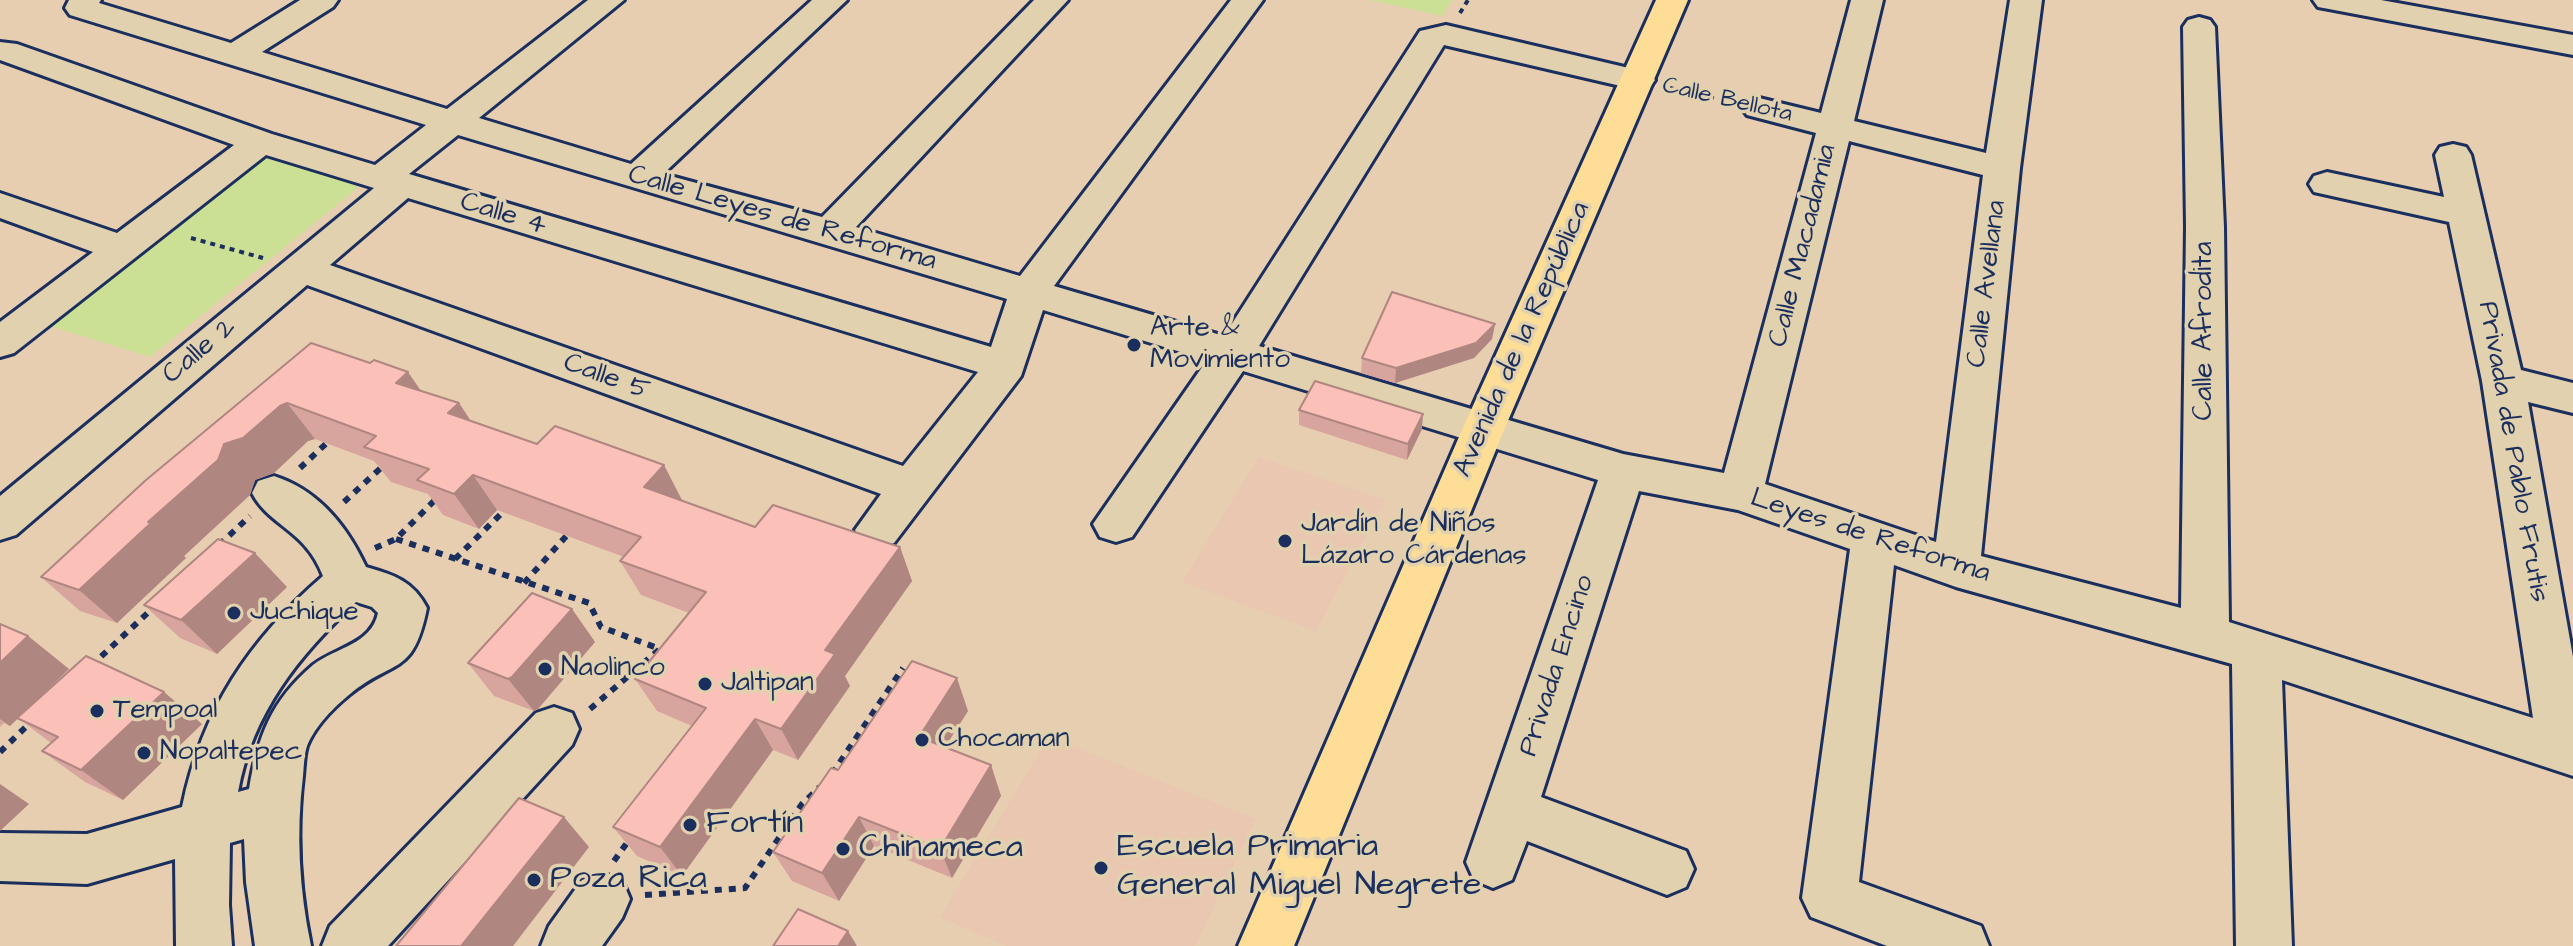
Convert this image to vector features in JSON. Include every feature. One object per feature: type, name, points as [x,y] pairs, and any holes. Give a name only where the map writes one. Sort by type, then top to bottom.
[{"type":"main road","name":"Avenida de la República","points":[[1266,946],[1483,430],[1672,0]]},
{"type":"street","points":[[235,55],[322,0]]},
{"type":"street","points":[[564,0],[602,4]]},
{"type":"street","points":[[637,178],[831,0]]},
{"type":"street","points":[[830,232],[1051,0]]},
{"type":"street","points":[[878,530],[1006,366],[1029,291],[1247,0]]},
{"type":"street","name":"Calle Macadamia","points":[[1741,493],[1867,0]]},
{"type":"street","name":"Calle Avellana","points":[[1956,568],[2002,168],[2026,0]]},
{"type":"street","points":[[2505,0],[2568,44]]},
{"type":"street","points":[[2334,1],[2568,44]]},
{"type":"street","name":"Calle Leyes de Reforma","points":[[83,4],[235,55],[637,178],[1029,291],[1483,430]]},
{"type":"street","name":"Calle 2","points":[[0,522],[294,273],[453,121],[602,4]]},
{"type":"street","name":"Calle Afrodita","points":[[2199,27],[2205,227],[2205,635]]},
{"type":"street","points":[[1116,524],[1233,354],[1432,38],[1446,35],[1638,80]]},
{"type":"street","name":"Calle 4","points":[[5,51],[260,142],[1006,366]]},
{"type":"street","name":"Calle Bellota","points":[[1759,108],[2002,168]]},
{"type":"street","points":[[0,343],[260,142]]},
{"type":"street","name":"Privada de Pablo Frutis","points":[[2453,155],[2503,381],[2568,751]]},
{"type":"street","points":[[2327,184],[2466,214]]},
{"type":"street","points":[[0,205],[123,249]]},
{"type":"street","name":"Calle 5","points":[[294,273],[912,487]]},
{"type":"street","points":[[2503,381],[2573,398]]},
{"type":"street","name":"Leyes de Reforma","points":[[1483,430],[1623,471],[1741,493],[1956,568],[2256,651]]},
{"type":"street","name":"Privada Encino","points":[[1493,862],[1623,471]]},
{"type":"street","points":[[274,493],[337,556],[387,592],[403,608],[399,634],[377,656],[337,675],[309,702],[282,745],[270,807],[273,899],[283,946]]},
{"type":"street","points":[[1874,541],[1830,898],[1961,946]]},
{"type":"street","points":[[204,946],[201,916],[202,829],[219,756],[250,690],[286,639],[337,556]]},
{"type":"street","points":[[2264,946],[2256,651],[2568,751]]},
{"type":"street","points":[[350,946],[554,729]]},
{"type":"street","points":[[4,857],[87,859],[202,829],[270,807]]},
{"type":"street","points":[[1510,810],[1667,869]]},
{"type":"street","points":[[569,946],[602,899]]},
{"type":"path","name":"Calle Bellota","points":[[1638,80],[1759,108]]},
{"type":"path","points":[[198,240],[270,260],[294,273]]},
{"type":"path","points":[[217,547],[334,436]]},
{"type":"path","points":[[337,556],[388,461]]},
{"type":"path","points":[[337,556],[396,539],[445,489]]},
{"type":"path","points":[[455,559],[508,506]]},
{"type":"path","points":[[524,583],[574,528]]},
{"type":"path","points":[[396,539],[589,603],[601,627],[660,649]]},
{"type":"path","points":[[80,676],[160,601]]},
{"type":"path","points":[[554,729],[600,703],[671,637]]},
{"type":"path","points":[[633,835],[615,860],[602,899],[745,888],[802,804],[838,768],[903,668]]},
{"type":"path","points":[[0,752],[34,719]]},
{"type":"shaded area","name":"Jardín de Niños Lázaro Cárdenas","points":[[1259,457],[1385,500],[1316,631],[1182,582]]},
{"type":"shaded area","name":"Escuela Primaria General Miguel Negrete","points":[[1049,737],[1256,819],[1195,946],[1006,946],[940,917]]},
{"type":"green space","points":[[1370,0],[1452,0],[1442,16]]},
{"type":"green space","points":[[267,145],[376,173],[150,357],[33,321]]},
{"type":"building","points":[[1392,292],[1495,324],[1476,343],[1396,368],[1362,358]]},
{"type":"building","points":[[311,343],[408,372],[396,383],[459,403],[448,413],[537,444],[555,426],[664,465],[644,487],[755,527],[773,505],[900,547],[825,650],[835,654],[781,729],[755,719],[660,847],[613,827],[706,708],[635,679],[706,592],[620,561],[641,537],[473,475],[454,494],[417,480],[429,469],[364,447],[376,436],[287,403],[243,438],[224,444],[218,460],[148,522],[151,523],[79,590],[41,577],[146,480]]},
{"type":"building","points":[[1315,381],[1423,414],[1408,444],[1299,410]]},
{"type":"building","points":[[218,539],[255,553],[181,620],[144,605]]},
{"type":"building","points":[[532,593],[572,609],[512,677],[508,679],[468,663]]},
{"type":"building","points":[[0,624],[28,636],[0,663]]},
{"type":"building","points":[[86,656],[164,692],[81,770],[42,751],[58,737],[17,718]]},
{"type":"building","points":[[912,661],[957,678],[919,737],[991,765],[940,849],[859,817],[822,873],[773,852],[831,768],[838,770]]},
{"type":"building","points":[[519,798],[564,817],[461,946],[396,946]]},
{"type":"building","points":[[798,909],[848,931],[838,946],[773,946]]},
{"type":"place","name":"Arte & Movimiento","points":[[1134,345]]},
{"type":"place","name":"Jardín de Niños Lázaro Cárdenas","points":[[1285,541]]},
{"type":"place","name":"Juchique","points":[[234,613]]},
{"type":"place","name":"Naolinco","points":[[545,669]]},
{"type":"place","name":"Jaltipan","points":[[705,684]]},
{"type":"place","name":"Tempoal","points":[[97,711]]},
{"type":"place","name":"Chocaman","points":[[922,740]]},
{"type":"place","name":"Nopaltepec","points":[[144,753]]},
{"type":"place","name":"Fortín","points":[[690,825]]},
{"type":"place","name":"Chinameca","points":[[843,849]]},
{"type":"place","name":"Escuela Primaria General Miguel Negrete","points":[[1101,868]]},
{"type":"place","name":"Poza Rica","points":[[534,880]]}]
